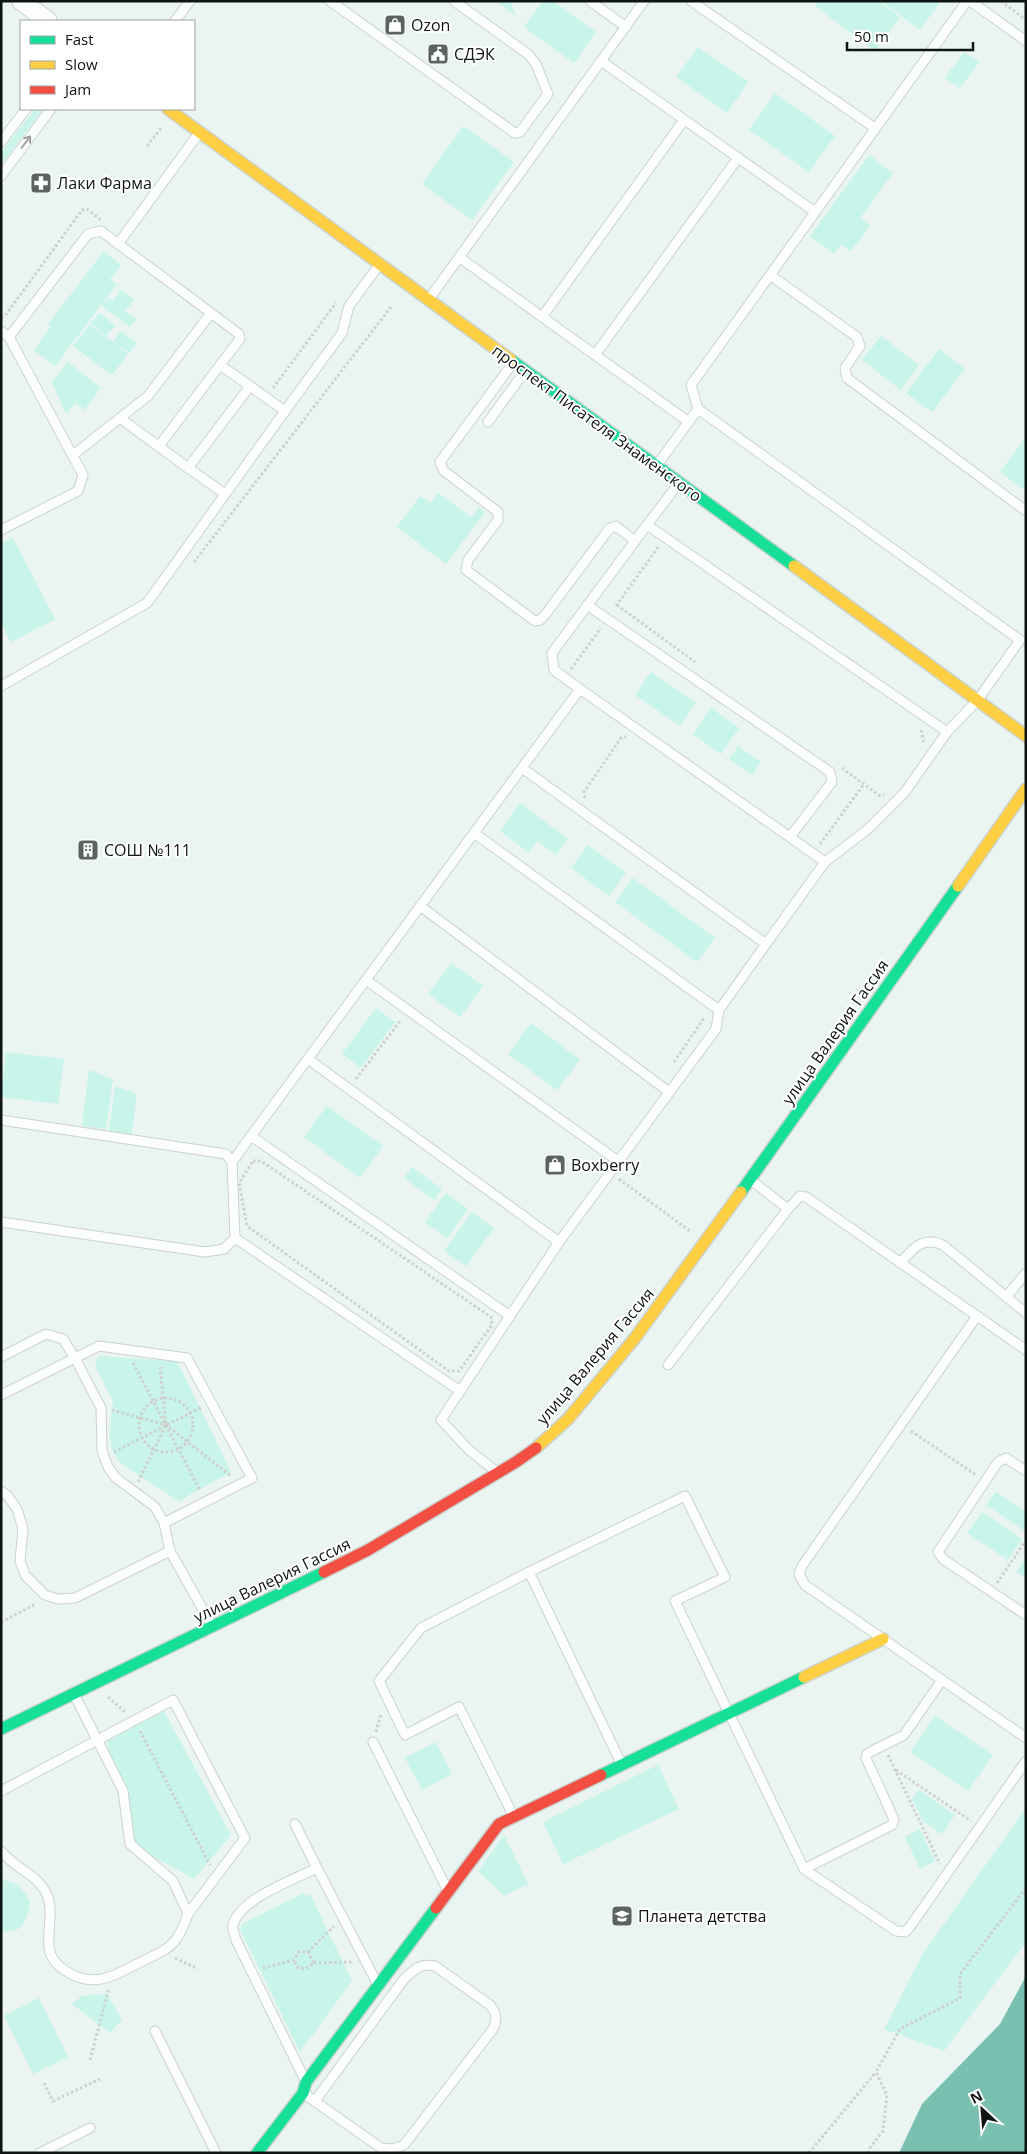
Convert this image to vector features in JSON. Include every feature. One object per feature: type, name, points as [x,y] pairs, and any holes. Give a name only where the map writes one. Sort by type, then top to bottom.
[{"type":"street","points":[[21,1],[47,20]]},
{"type":"street","name":"проспект Писателя Знаменского","points":[[169,110],[1026,736]]},
{"type":"street","name":"улица Валерия Гассия","points":[[1,1729],[368,1550],[498,1473],[543,1443],[568,1419],[635,1338],[750,1180],[1026,789]]},
{"type":"street","points":[[258,2153],[304,2087],[499,1824],[883,1639]]},
{"type":"lane","points":[[177,20],[190,1]]},
{"type":"lane","points":[[330,1],[512,131],[515,133],[520,132],[548,94],[536,64],[528,54],[454,1]]},
{"type":"lane","points":[[590,1],[626,27]]},
{"type":"lane","points":[[429,300],[644,1]]},
{"type":"lane","points":[[691,1],[875,128]]},
{"type":"lane","points":[[498,1473],[469,1450],[441,1420],[559,1242],[716,1029],[719,1010],[824,862],[867,830],[905,792],[947,732],[977,701],[1023,636],[698,409],[691,385],[968,1],[1026,42]]},
{"type":"lane","points":[[601,61],[815,212]]},
{"type":"lane","points":[[1,142],[25,110]]},
{"type":"lane","points":[[1,176],[50,110]]},
{"type":"lane","points":[[542,317],[684,120]]},
{"type":"lane","points":[[118,244],[199,132]]},
{"type":"lane","points":[[596,355],[738,158]]},
{"type":"lane","points":[[9,337],[88,234],[101,231],[239,334],[240,339],[159,446]]},
{"type":"lane","points":[[460,257],[689,422]]},
{"type":"lane","points":[[1,686],[147,602],[342,333],[349,306],[380,264]]},
{"type":"lane","points":[[770,275],[857,337],[860,346],[845,368],[847,378],[1026,511]]},
{"type":"lane","points":[[73,455],[148,396],[211,312]]},
{"type":"lane","points":[[1,332],[9,337],[83,475],[78,491],[1,530]]},
{"type":"lane","points":[[514,362],[440,462],[444,471],[498,512],[498,520],[468,560],[466,570],[535,621],[540,620],[545,615],[609,529],[616,526],[636,541]]},
{"type":"lane","points":[[220,364],[285,411]]},
{"type":"lane","points":[[488,422],[526,371]]},
{"type":"lane","points":[[188,468],[250,386]]},
{"type":"lane","points":[[656,466],[698,409]]},
{"type":"lane","points":[[120,418],[225,494]]},
{"type":"lane","points":[[679,483],[552,653],[554,670],[824,862]]},
{"type":"lane","points":[[647,524],[947,732]]},
{"type":"lane","points":[[587,605],[830,772],[832,782],[790,837]]},
{"type":"lane","points":[[232,1162],[580,689]]},
{"type":"lane","points":[[522,768],[766,944]]},
{"type":"lane","points":[[474,833],[719,1010]]},
{"type":"lane","points":[[420,906],[669,1092]]},
{"type":"lane","points":[[366,980],[618,1161]]},
{"type":"lane","points":[[308,1059],[559,1242]]},
{"type":"lane","points":[[1,1120],[226,1154],[232,1162],[235,1238],[224,1249],[205,1252],[1,1222]]},
{"type":"lane","points":[[251,1136],[510,1316]]},
{"type":"lane","points":[[750,1180],[788,1209]]},
{"type":"lane","points":[[668,1365],[788,1209],[797,1198],[803,1195],[1026,1350]]},
{"type":"lane","points":[[235,1238],[460,1391]]},
{"type":"lane","points":[[900,1263],[913,1248],[923,1242],[934,1241],[943,1245],[1026,1313]]},
{"type":"lane","points":[[1006,1297],[1026,1273]]},
{"type":"lane","points":[[977,1316],[802,1566],[799,1574],[806,1586],[1026,1738]]},
{"type":"lane","points":[[1,1357],[46,1334],[63,1339],[101,1408],[100,1431],[104,1457],[108,1467],[116,1478],[155,1507],[164,1523],[170,1551],[212,1627]]},
{"type":"lane","points":[[1,1395],[99,1346],[187,1358],[252,1478],[164,1523]]},
{"type":"lane","points":[[1026,1471],[1011,1460],[1002,1459],[985,1481],[938,1552],[943,1559],[1026,1615]]},
{"type":"lane","points":[[1,1491],[17,1509],[22,1529],[20,1561],[25,1575],[34,1585],[50,1597],[58,1599],[76,1598],[170,1551]]},
{"type":"lane","points":[[514,1817],[459,1707],[405,1735],[378,1681],[421,1628],[528,1572],[685,1496],[725,1577],[674,1601],[804,1869],[900,1932],[910,1928],[1026,1761]]},
{"type":"lane","points":[[528,1572],[622,1765]]},
{"type":"lane","points":[[804,1869],[892,1825],[894,1820],[866,1758],[867,1754],[904,1735],[942,1680]]},
{"type":"lane","points":[[74,1694],[123,1791],[130,1844],[173,1881],[188,1914]]},
{"type":"lane","points":[[1,1791],[97,1742],[172,1700],[245,1838],[188,1914],[177,1940],[161,1951],[102,1980],[88,1981],[77,1978],[58,1966],[49,1949],[51,1905],[47,1895],[41,1883],[34,1876],[10,1862],[1,1852]]},
{"type":"lane","points":[[373,1742],[449,1892]]},
{"type":"lane","points":[[295,1824],[378,1986]]},
{"type":"lane","points":[[315,2101],[404,1979],[417,1967],[426,1964],[435,1966],[490,2005],[495,2012],[496,2022],[493,2029],[404,2145],[392,2149],[381,2148],[315,2101],[304,2087],[236,1940],[232,1926],[237,1915],[248,1903],[317,1868]]},
{"type":"lane","points":[[155,2031],[216,2153]]},
{"type":"lane","points":[[40,2153],[90,2128]]},
{"type":"path","points":[[1001,1],[1026,20]]},
{"type":"path","points":[[617,605],[696,663]]},
{"type":"path","points":[[915,726],[923,731],[924,742],[919,750]]},
{"type":"path","points":[[586,799],[584,792],[621,738],[627,736]]},
{"type":"path","points":[[840,766],[880,796],[888,794]]},
{"type":"path","points":[[813,853],[864,784]]},
{"type":"path","points":[[669,1070],[705,1017]]},
{"type":"path","points":[[356,1079],[402,1018]]},
{"type":"path","points":[[261,1161],[491,1317],[492,1325],[459,1371],[449,1372],[246,1226],[238,1183],[253,1162],[261,1161]]},
{"type":"path","points":[[126,1350],[206,1502]]},
{"type":"path","points":[[134,1491],[166,1425],[159,1354]]},
{"type":"path","points":[[163,1398],[175,1399],[184,1404],[191,1412],[194,1421],[193,1431],[188,1442],[178,1449],[163,1452],[154,1449],[145,1442],[140,1433],[140,1418],[147,1405],[163,1398]]},
{"type":"path","points":[[104,1457],[211,1402]]},
{"type":"path","points":[[101,1408],[166,1425],[241,1483]]},
{"type":"path","points":[[901,1424],[985,1481]]},
{"type":"path","points":[[991,1591],[1026,1540]]},
{"type":"path","points":[[1,1622],[50,1597]]},
{"type":"path","points":[[108,1696],[135,1721],[216,1876]]},
{"type":"path","points":[[883,1745],[946,1875]]},
{"type":"path","points":[[894,1769],[980,1827]]},
{"type":"path","points":[[809,2153],[876,2072],[900,2029],[960,1998],[960,1974],[1026,1888]]},
{"type":"path","points":[[250,1969],[294,1960],[299,1952],[308,1952],[343,1917]]},
{"type":"path","points":[[161,1951],[196,1968]]},
{"type":"path","points":[[308,1952],[314,1963]]},
{"type":"path","points":[[294,1960],[297,1967],[305,1969],[314,1963],[366,1961]]},
{"type":"path","points":[[90,2060],[112,1975]]},
{"type":"path","points":[[868,2151],[883,2131],[887,2095],[876,2072]]},
{"type":"path","points":[[44,2083],[52,2101],[100,2079]]},
{"type":"shaded area","points":[[495,1],[510,1],[516,16]]},
{"type":"shaded area","points":[[543,1],[553,1],[596,32],[574,63],[524,27]]},
{"type":"shaded area","points":[[818,1],[879,1],[900,17],[875,51],[815,6]]},
{"type":"shaded area","points":[[881,1],[936,1],[939,4],[920,30]]},
{"type":"shaded area","points":[[698,47],[748,82],[727,113],[676,77]]},
{"type":"shaded area","points":[[964,52],[979,62],[960,88],[945,78]]},
{"type":"shaded area","points":[[775,93],[835,136],[809,172],[749,130]]},
{"type":"shaded area","points":[[34,110],[42,110],[1,165],[1,153]]},
{"type":"shaded area","points":[[463,126],[514,162],[472,220],[422,184]]},
{"type":"shaded area","points":[[869,155],[893,173],[860,218],[870,226],[851,251],[841,245],[834,254],[810,236]]},
{"type":"shaded area","points":[[104,251],[121,265],[110,279],[117,284],[55,366],[34,350],[51,327],[48,324]]},
{"type":"shaded area","points":[[121,290],[134,300],[125,311],[136,319],[130,327],[102,306],[108,298],[113,301]]},
{"type":"shaded area","points":[[99,313],[115,325],[106,336],[91,323]]},
{"type":"shaded area","points":[[90,324],[128,354],[112,375],[73,346]]},
{"type":"shaded area","points":[[121,331],[137,343],[129,353],[113,341]]},
{"type":"shaded area","points":[[881,336],[919,365],[901,390],[862,360]]},
{"type":"shaded area","points":[[939,349],[965,369],[932,412],[906,393]]},
{"type":"shaded area","points":[[68,362],[101,388],[84,410],[75,403],[67,413],[52,382]]},
{"type":"shaded area","points":[[1026,437],[1026,491],[1000,472]]},
{"type":"shaded area","points":[[438,493],[471,517],[479,507],[485,512],[446,564],[397,527],[420,496],[431,503]]},
{"type":"shaded area","points":[[13,538],[55,619],[11,642],[1,624],[1,543]]},
{"type":"shaded area","points":[[651,672],[696,703],[680,726],[635,695]]},
{"type":"shaded area","points":[[711,708],[739,728],[721,754],[693,734]]},
{"type":"shaded area","points":[[738,746],[761,762],[752,775],[729,759]]},
{"type":"shaded area","points":[[520,803],[568,839],[556,855],[537,841],[528,852],[500,831]]},
{"type":"shaded area","points":[[588,845],[626,873],[609,896],[571,868]]},
{"type":"shaded area","points":[[633,878],[715,938],[697,962],[615,902]]},
{"type":"shaded area","points":[[451,963],[483,986],[460,1017],[428,994]]},
{"type":"shaded area","points":[[376,1008],[395,1022],[361,1068],[342,1054]]},
{"type":"shaded area","points":[[531,1023],[580,1060],[557,1090],[508,1054]]},
{"type":"shaded area","points":[[6,1052],[64,1059],[58,1104],[1,1097]]},
{"type":"shaded area","points":[[89,1070],[113,1079],[106,1129],[82,1126]]},
{"type":"shaded area","points":[[115,1086],[137,1094],[132,1134],[109,1131]]},
{"type":"shaded area","points":[[327,1106],[383,1146],[360,1178],[304,1137]]},
{"type":"shaded area","points":[[412,1167],[442,1189],[434,1200],[404,1178]]},
{"type":"shaded area","points":[[446,1193],[468,1209],[447,1238],[425,1222]]},
{"type":"shaded area","points":[[472,1212],[494,1228],[466,1266],[444,1251]]},
{"type":"shaded area","points":[[98,1356],[177,1361],[231,1472],[179,1501],[120,1463],[113,1452],[109,1436],[113,1401],[95,1365]]},
{"type":"shaded area","points":[[996,1492],[1026,1512],[1026,1532],[986,1505]]},
{"type":"shaded area","points":[[982,1512],[1022,1539],[1008,1560],[967,1533]]},
{"type":"shaded area","points":[[1026,1557],[1026,1578],[1016,1572]]},
{"type":"shaded area","points":[[164,1711],[231,1835],[194,1879],[130,1844],[107,1741]]},
{"type":"shaded area","points":[[935,1716],[993,1755],[968,1791],[910,1752]]},
{"type":"shaded area","points":[[436,1742],[452,1774],[422,1790],[405,1758]]},
{"type":"shaded area","points":[[658,1765],[679,1809],[563,1864],[543,1822]]},
{"type":"shaded area","points":[[919,1790],[955,1815],[942,1834],[923,1821],[912,1799]]},
{"type":"shaded area","points":[[1026,1808],[1026,1942],[944,2051],[884,2029],[922,1955]]},
{"type":"shaded area","points":[[920,1829],[935,1861],[920,1869],[905,1837]]},
{"type":"shaded area","points":[[504,1835],[528,1884],[504,1896],[478,1871]]},
{"type":"shaded area","points":[[1,1881],[19,1885],[30,1901],[26,1919],[15,1931],[1,1931]]},
{"type":"shaded area","points":[[302,1894],[311,1896],[352,1981],[300,2052],[240,1930],[242,1924]]},
{"type":"shaded area","points":[[1026,1976],[1026,2153],[899,2153],[922,2104],[1000,2024]]},
{"type":"shaded area","points":[[107,1994],[122,2020],[110,2033],[72,2004],[82,1996]]},
{"type":"shaded area","points":[[39,1998],[68,2057],[33,2074],[4,2016]]},
{"type":"traffic: fast","points":[[511,360],[794,566]]},
{"type":"traffic: fast","points":[[741,1192],[958,886]]},
{"type":"traffic: fast","points":[[1,1729],[324,1572]]},
{"type":"traffic: fast","points":[[601,1775],[804,1677]]},
{"type":"traffic: fast","points":[[257,2153],[303,2093],[306,2082],[436,1908]]},
{"type":"traffic: slow","points":[[169,110],[511,360]]},
{"type":"traffic: slow","points":[[794,566],[1026,736]]},
{"type":"traffic: slow","points":[[958,886],[1026,789]]},
{"type":"traffic: slow","points":[[536,1448],[568,1419],[635,1338],[741,1192]]},
{"type":"traffic: slow","points":[[804,1677],[883,1639]]},
{"type":"traffic: jam","points":[[324,1572],[368,1550],[516,1462],[536,1448]]},
{"type":"traffic: jam","points":[[436,1908],[499,1824],[601,1775]]},
{"type":"place","name":"Ozon","points":[[395,25]]},
{"type":"place","name":"СДЭК","points":[[438,54]]},
{"type":"place","name":"Лаки Фарма","points":[[41,183]]},
{"type":"place","name":"СОШ №111","points":[[88,850]]},
{"type":"place","name":"Boxberry","points":[[555,1165]]},
{"type":"place","name":"Планета детства","points":[[622,1916]]}]
